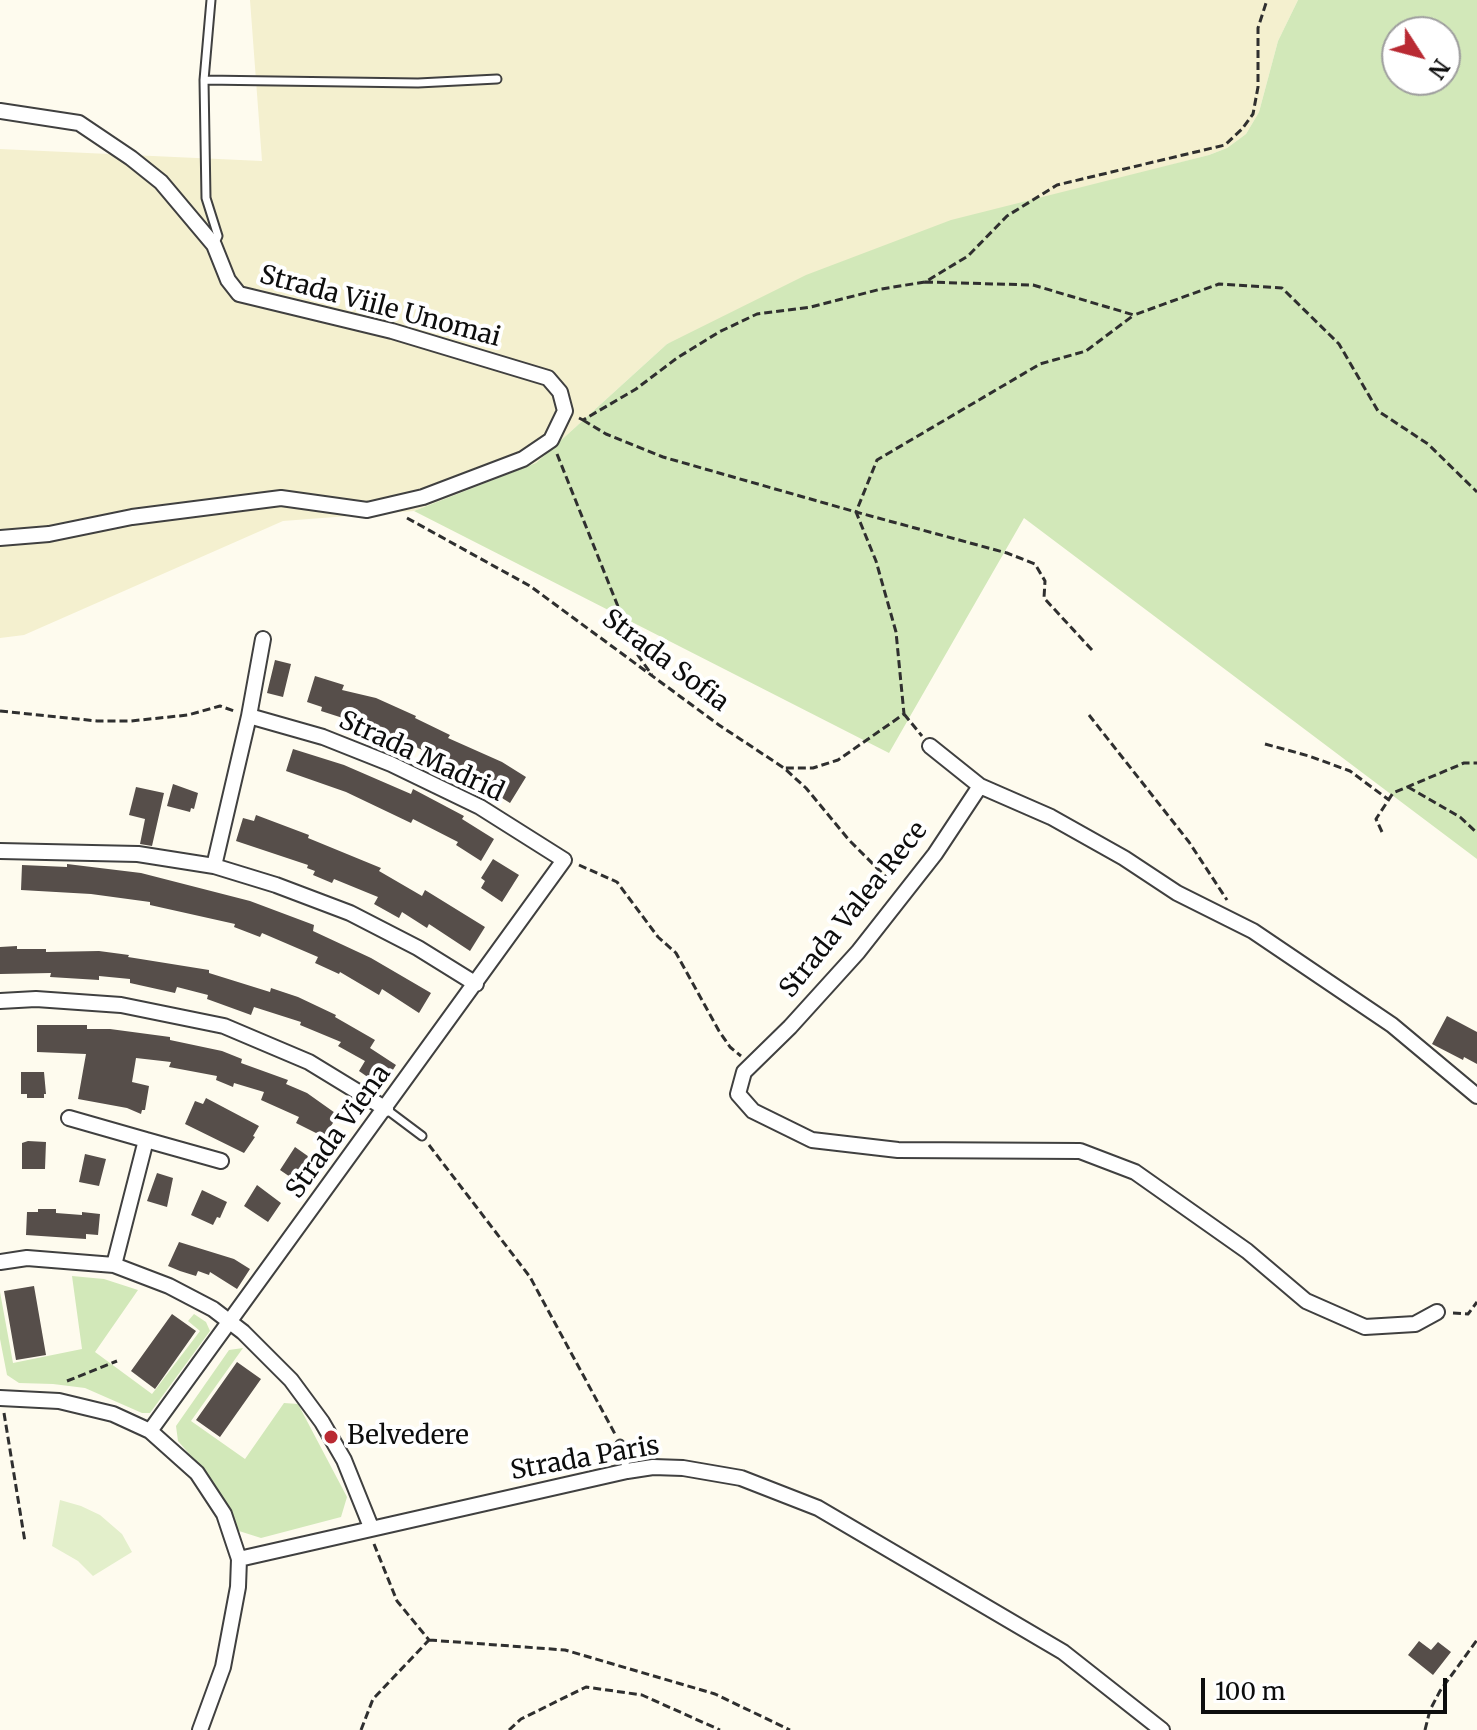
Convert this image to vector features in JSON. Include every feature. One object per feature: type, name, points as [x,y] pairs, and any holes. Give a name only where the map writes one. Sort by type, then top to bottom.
[{"type":"street","name":"Strada Viile Unomai","points":[[0,111],[79,123],[161,182],[214,245],[228,280],[239,294],[392,331],[548,378],[560,392],[565,411]]},
{"type":"street","points":[[0,538],[49,534],[132,517],[281,498],[367,510],[423,497],[523,459],[551,440],[565,411]]},
{"type":"street","points":[[214,866],[249,716],[263,639]]},
{"type":"street","name":"Strada Madrid","points":[[249,716],[323,737],[391,764],[480,807],[564,860]]},
{"type":"street","points":[[930,746],[980,786],[1051,817],[1124,858],[1177,893],[1253,931],[1392,1025],[1477,1096]]},
{"type":"street","name":"Strada Valea Rece","points":[[755,1061],[858,952],[904,895],[980,786]]},
{"type":"street","points":[[0,851],[138,854],[214,866],[350,913],[418,948],[476,984]]},
{"type":"street","name":"Strada Viena","points":[[150,1431],[564,860]]},
{"type":"street","points":[[0,1001],[36,999],[121,1005],[224,1026],[309,1062],[386,1109]]},
{"type":"street","points":[[755,1061],[744,1072],[738,1094],[753,1111],[812,1140],[898,1150],[1080,1151],[1135,1172],[1247,1251],[1306,1301],[1365,1327],[1415,1324],[1437,1312]]},
{"type":"street","points":[[69,1118],[221,1161]]},
{"type":"street","points":[[114,1265],[146,1140]]},
{"type":"street","points":[[0,1262],[27,1258],[130,1269],[191,1296],[230,1322],[291,1380],[322,1422],[344,1460],[371,1527]]},
{"type":"street","points":[[1,1395],[59,1401],[113,1414],[150,1431],[197,1473],[224,1514],[239,1559],[238,1587],[223,1667],[200,1730]]},
{"type":"street","name":"Strada Paris","points":[[239,1559],[627,1471],[653,1467],[683,1468],[741,1478],[818,1508],[1063,1652],[1162,1730]]},
{"type":"lane","points":[[211,0],[204,80],[206,198],[218,236],[214,245]]},
{"type":"lane","points":[[204,80],[418,83],[497,79]]},
{"type":"lane","points":[[386,1109],[422,1136]]},
{"type":"lane","points":[[620,1444],[627,1471]]},
{"type":"path","points":[[925,282],[968,256],[1007,216],[1057,185],[1225,145],[1253,114],[1258,87],[1258,28],[1267,0]]},
{"type":"path","points":[[583,420],[636,389],[698,345],[757,314],[811,307],[881,289],[925,282],[1033,285],[1134,315]]},
{"type":"path","points":[[930,746],[904,714],[896,632],[876,561],[856,512],[877,460],[1040,364],[1086,351],[1134,315],[1219,284],[1282,288],[1339,344],[1378,411],[1428,444],[1477,492]]},
{"type":"path","points":[[565,411],[606,434],[663,457],[1007,553],[1035,564],[1045,581],[1044,598],[1092,650]]},
{"type":"path","points":[[551,440],[637,654],[655,678]]},
{"type":"path","name":"Strada Sofia","points":[[407,518],[530,586],[784,768],[904,895]]},
{"type":"path","points":[[0,711],[97,721],[131,721],[188,715],[220,706],[249,716]]},
{"type":"path","points":[[784,768],[813,768],[838,760],[904,714]]},
{"type":"path","points":[[1089,715],[1189,842],[1223,892],[1230,909],[1227,919]]},
{"type":"path","points":[[1265,744],[1350,771],[1389,800]]},
{"type":"path","points":[[1382,832],[1376,819],[1393,793],[1464,763],[1477,763]]},
{"type":"path","points":[[1408,787],[1460,817],[1477,833]]},
{"type":"path","points":[[564,860],[617,882],[658,937],[676,953],[730,1047],[755,1061]]},
{"type":"path","points":[[422,1136],[530,1277],[620,1444]]},
{"type":"path","points":[[1437,1312],[1468,1314],[1477,1302]]},
{"type":"path","points":[[67,1381],[117,1361]]},
{"type":"path","points":[[1,1395],[25,1542]]},
{"type":"path","points":[[371,1527],[397,1601],[429,1640],[565,1650],[715,1694],[790,1730]]},
{"type":"path","points":[[361,1730],[373,1699],[429,1640]]},
{"type":"path","points":[[1425,1730],[1430,1710],[1440,1691],[1477,1640]]},
{"type":"path","points":[[509,1730],[521,1719],[586,1687],[642,1695],[720,1730]]},
{"type":"shaded area","points":[[250,0],[1298,0],[1278,41],[1259,112],[1246,134],[1227,148],[1061,194],[667,344],[536,463],[414,511],[283,521],[24,635],[0,638],[0,149],[262,161]]},
{"type":"green space","points":[[1298,0],[1477,0],[1477,859],[1024,518],[889,753],[414,511],[536,463],[667,344],[806,275],[951,220],[1209,155],[1227,148],[1246,134],[1259,112],[1278,41]]},
{"type":"green space","points":[[72,1276],[104,1279],[138,1290],[95,1352],[152,1394],[200,1331],[188,1321],[194,1314],[206,1322],[210,1331],[150,1413],[142,1413],[85,1388],[19,1383],[7,1375],[0,1339],[0,1292],[13,1363],[82,1349]]},
{"type":"green space","points":[[243,1348],[191,1421],[245,1459],[284,1403],[298,1404],[347,1497],[341,1517],[261,1538],[239,1531],[211,1479],[178,1441],[176,1426],[229,1350]]},
{"type":"green space","points":[[60,1500],[100,1515],[122,1534],[132,1552],[93,1576],[78,1561],[52,1546]]},
{"type":"building","points":[[275,660],[291,664],[283,697],[267,693]]},
{"type":"building","points":[[315,676],[344,685],[342,690],[376,698],[416,716],[450,735],[448,738],[502,762],[526,777],[510,803],[486,788],[487,785],[452,769],[454,765],[374,728],[321,711],[322,707],[307,702]]},
{"type":"building","points":[[293,749],[344,765],[411,794],[413,789],[464,816],[462,819],[494,839],[481,861],[456,845],[458,842],[413,819],[411,823],[346,792],[286,771]]},
{"type":"building","points":[[173,784],[198,793],[194,809],[191,808],[190,812],[167,806]]},
{"type":"building","points":[[136,787],[164,793],[152,846],[140,844],[145,819],[129,815]]},
{"type":"building","points":[[256,815],[381,868],[379,871],[422,896],[425,890],[485,927],[470,951],[429,924],[427,928],[402,912],[399,918],[374,904],[378,897],[334,879],[332,883],[313,875],[315,871],[307,868],[308,865],[236,841],[243,818],[254,821]]},
{"type":"building","points":[[493,859],[519,875],[502,902],[481,888],[485,881],[481,878]]},
{"type":"building","points":[[67,864],[141,873],[250,901],[314,925],[313,931],[371,958],[431,993],[419,1013],[382,989],[379,995],[340,972],[315,963],[318,957],[262,933],[260,937],[234,927],[235,924],[150,905],[150,902],[91,894],[21,890],[22,865],[67,867]]},
{"type":"building","points":[[17,946],[17,949],[46,949],[46,952],[99,951],[129,955],[209,970],[209,973],[270,992],[271,988],[336,1015],[375,1040],[370,1048],[396,1065],[382,1087],[359,1071],[365,1061],[338,1046],[341,1042],[300,1025],[301,1022],[254,1007],[251,1015],[207,999],[208,995],[177,987],[175,993],[130,983],[130,979],[50,977],[51,973],[0,974],[0,947]]},
{"type":"building","points":[[1447,1016],[1477,1032],[1477,1064],[1432,1044]]},
{"type":"building","points":[[37,1025],[87,1025],[87,1029],[170,1037],[170,1040],[222,1051],[242,1059],[241,1063],[288,1080],[286,1084],[307,1093],[338,1115],[324,1137],[296,1123],[299,1117],[261,1100],[264,1092],[234,1083],[233,1087],[216,1080],[217,1076],[169,1067],[171,1062],[136,1058],[132,1082],[149,1086],[145,1110],[141,1114],[127,1108],[78,1099],[86,1054],[37,1052]]},
{"type":"building","points":[[21,1072],[44,1072],[44,1098],[27,1098],[27,1094],[21,1094]]},
{"type":"building","points":[[206,1098],[259,1126],[244,1153],[185,1124],[195,1101],[203,1104]]},
{"type":"building","points":[[46,1142],[45,1169],[22,1169],[22,1143]]},
{"type":"building","points":[[295,1147],[312,1159],[299,1183],[280,1170]]},
{"type":"building","points":[[85,1154],[106,1159],[99,1186],[79,1182]]},
{"type":"building","points":[[157,1173],[173,1178],[167,1207],[147,1201]]},
{"type":"building","points":[[257,1185],[281,1203],[268,1222],[244,1206]]},
{"type":"building","points":[[202,1190],[227,1202],[213,1225],[191,1215]]},
{"type":"building","points":[[38,1209],[56,1209],[56,1213],[100,1214],[98,1235],[86,1234],[86,1239],[26,1235],[27,1212],[38,1212]]},
{"type":"building","points":[[179,1242],[234,1259],[250,1269],[237,1289],[210,1272],[209,1275],[198,1271],[196,1276],[180,1271],[168,1266]]},
{"type":"building","points":[[34,1286],[46,1355],[16,1360],[4,1291]]},
{"type":"building","points":[[172,1314],[196,1331],[155,1389],[131,1371]]},
{"type":"building","points":[[237,1362],[261,1379],[220,1437],[196,1420]]},
{"type":"building","points":[[1419,1641],[1431,1650],[1438,1642],[1451,1652],[1433,1675],[1408,1655]]},
{"type":"place","name":"Belvedere","points":[[331,1437]]}]
